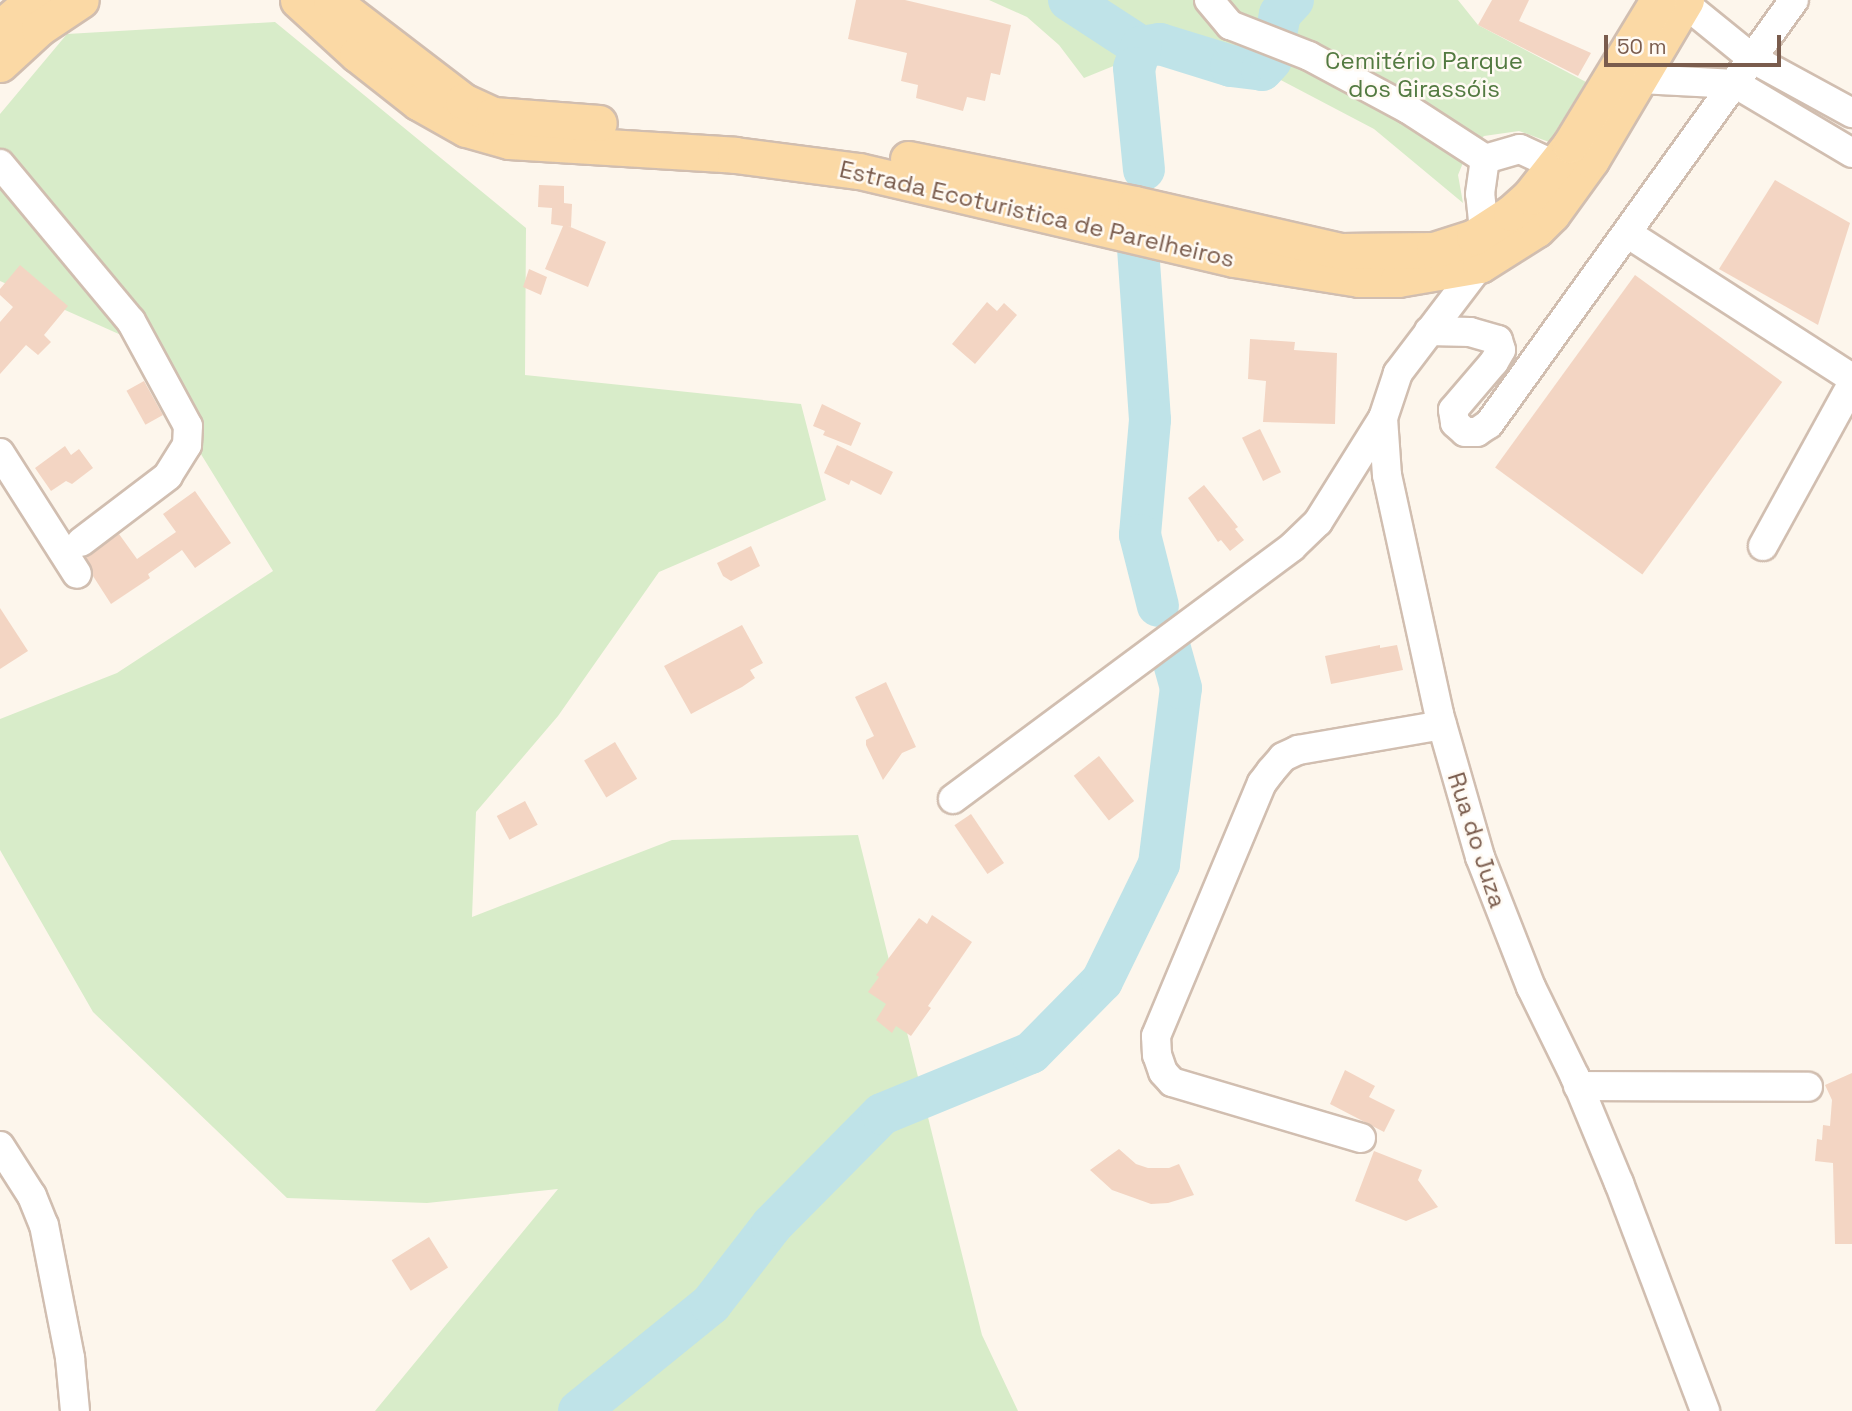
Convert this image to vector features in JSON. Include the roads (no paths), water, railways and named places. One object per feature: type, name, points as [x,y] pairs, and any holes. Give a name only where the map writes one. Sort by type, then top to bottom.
[{"type":"main road","points":[[0,28],[33,0]]},
{"type":"main road","points":[[0,64],[40,28],[81,0]]},
{"type":"main road","name":"Estrada Ecoturistica de Parelheiros","points":[[298,0],[357,54],[418,102],[466,129],[509,141],[735,155],[859,171],[1234,259],[1331,276],[1398,279],[1480,265],[1537,229],[1566,173],[1676,1]]},
{"type":"main road","name":"Estrada Ecoturistica de Parelheiros","points":[[331,0],[463,101],[493,115],[784,139],[883,153],[1135,204],[1340,251],[1434,250],[1461,242],[1511,213],[1566,173],[1640,79],[1676,1]]},
{"type":"main road","points":[[1480,265],[1484,230]]},
{"type":"street","points":[[1209,0],[1230,25],[1309,56],[1408,109],[1485,159],[1520,149],[1566,173]]},
{"type":"street","points":[[1429,331],[1470,332],[1498,340],[1501,350],[1494,362],[1453,410],[1455,423],[1465,432],[1477,432],[1489,424],[1794,0]]},
{"type":"street","points":[[1676,1],[1753,59],[1852,113]]},
{"type":"street","points":[[1640,79],[1736,84],[1852,153]]},
{"type":"street","points":[[1484,230],[1480,194],[1485,159]]},
{"type":"street","points":[[0,164],[131,321],[188,426],[187,445],[168,476],[81,542]]},
{"type":"street","points":[[1627,233],[1852,378]]},
{"type":"street","name":"Rua do Juza","points":[[1480,265],[1398,373],[1383,418],[1387,475],[1442,725],[1477,848],[1504,923],[1578,1086],[1705,1411]]},
{"type":"street","points":[[1763,546],[1852,383]]},
{"type":"street","points":[[953,799],[1292,547],[1318,522],[1383,418]]},
{"type":"street","points":[[0,453],[76,574]]},
{"type":"street","points":[[1360,1138],[1172,1082],[1163,1072],[1157,1055],[1156,1036],[1262,783],[1270,771],[1283,757],[1298,750],[1442,725]]},
{"type":"street","points":[[1578,1086],[1808,1087]]},
{"type":"street","points":[[0,1146],[32,1196],[44,1225],[70,1358],[75,1411]]},
{"type":"waterway","points":[[1069,0],[1141,47],[1160,44],[1231,66],[1262,70],[1271,60],[1280,14],[1293,0]]},
{"type":"waterway","points":[[1141,47],[1134,68],[1144,170]]},
{"type":"waterway","points":[[1138,248],[1150,420],[1140,535],[1158,606]]},
{"type":"waterway","points":[[579,1411],[711,1304],[772,1225],[882,1114],[1031,1053],[1102,981],[1159,864],[1181,688],[1169,645]]},
{"type":"park label","name":"Cemitério Parque dos Girassóis","points":[[1424,75]]}]
